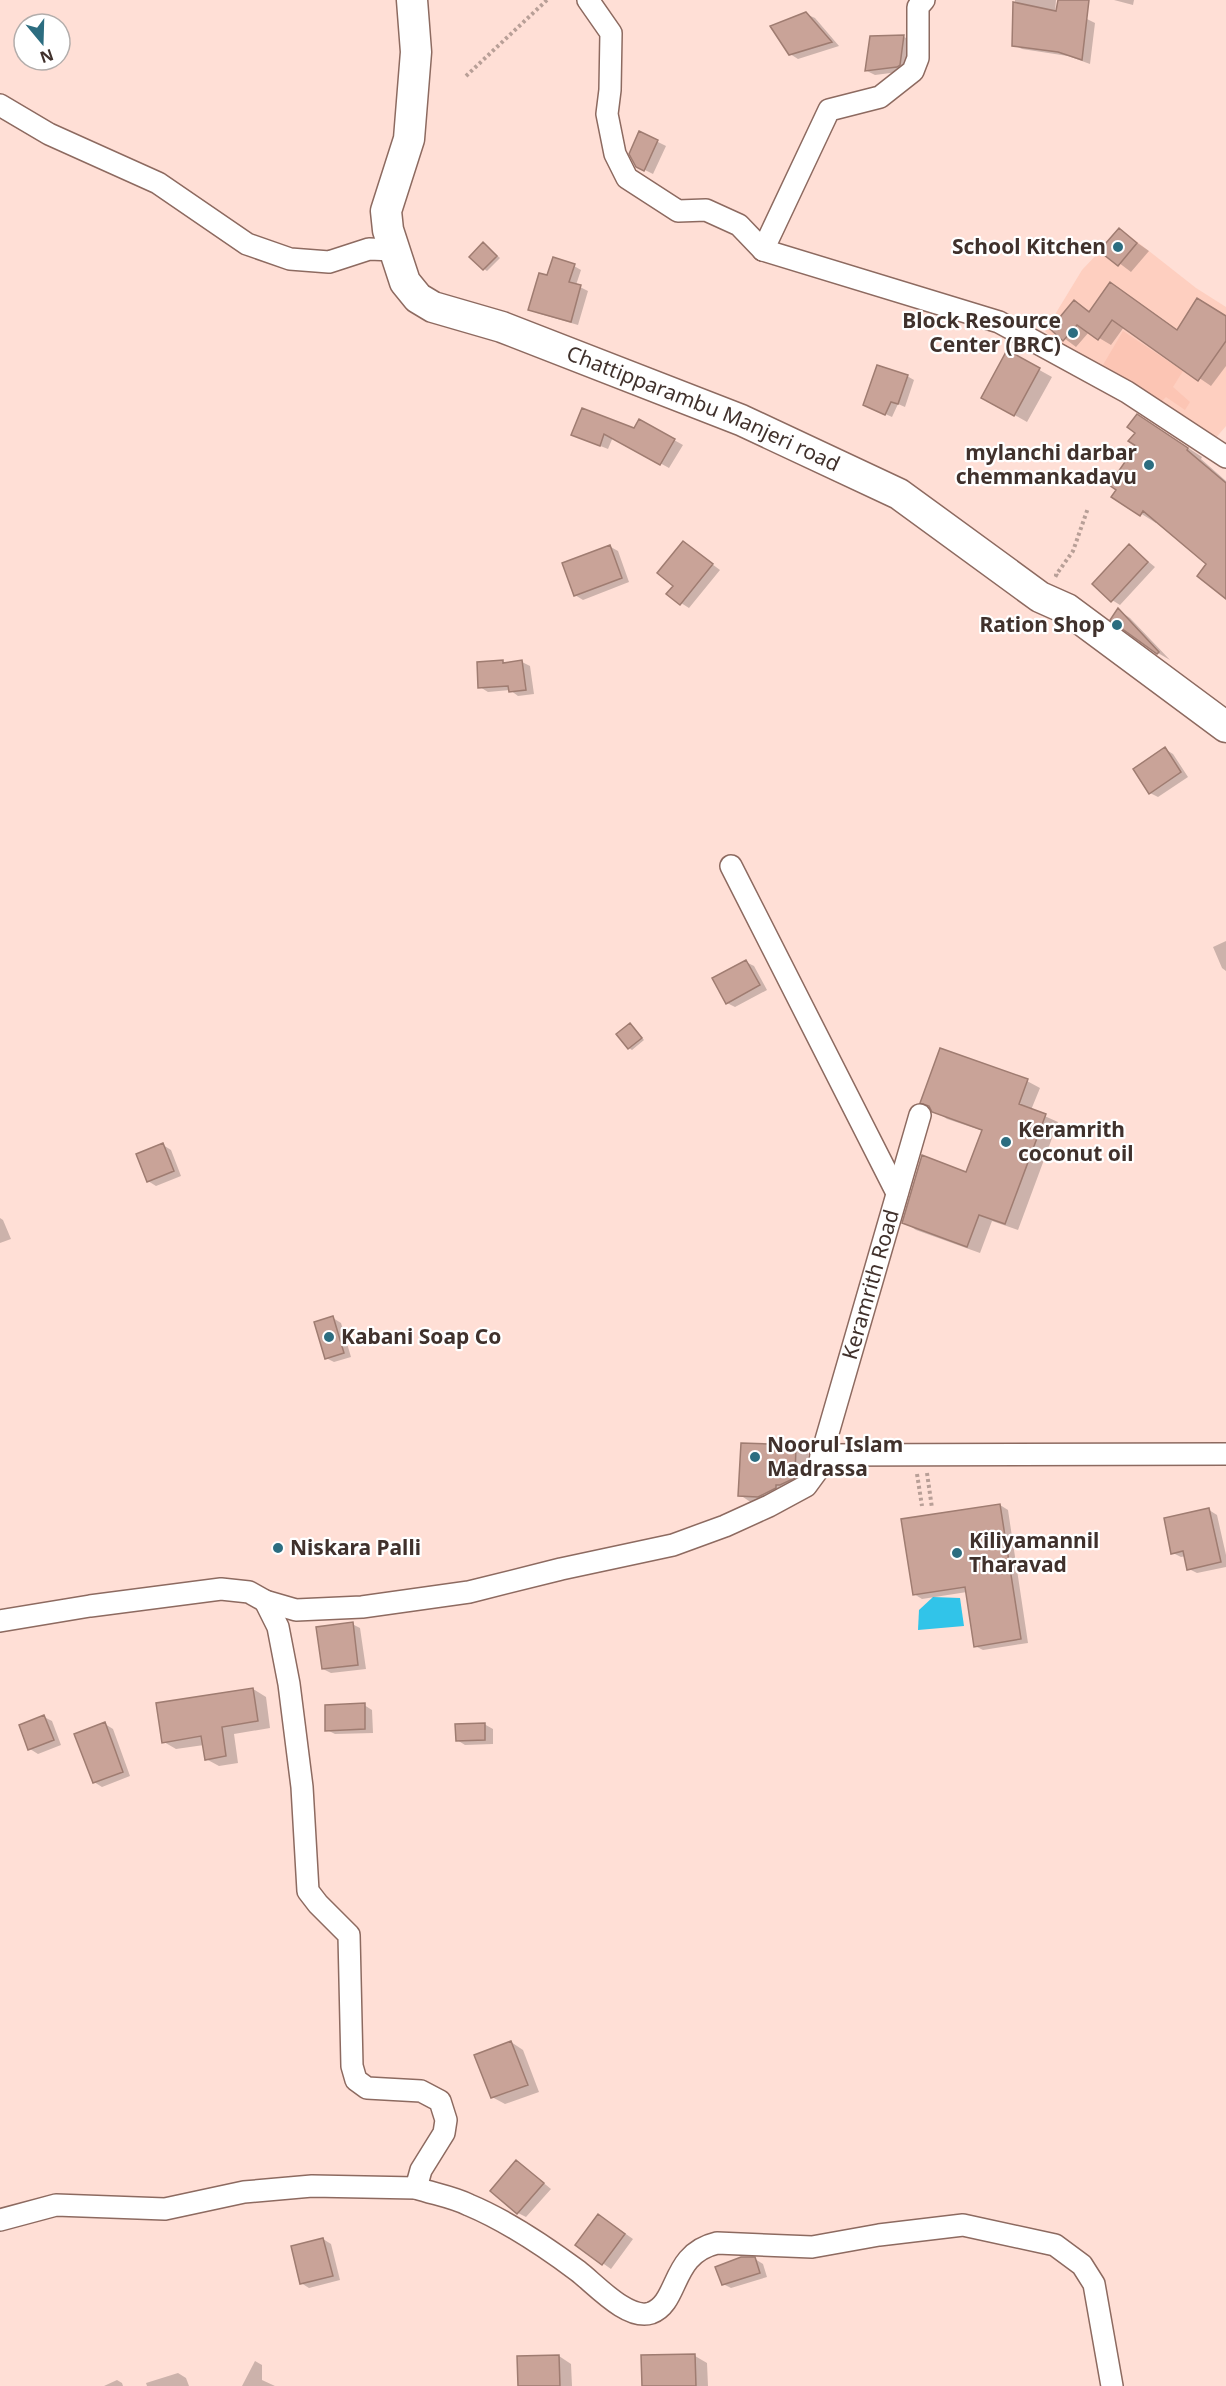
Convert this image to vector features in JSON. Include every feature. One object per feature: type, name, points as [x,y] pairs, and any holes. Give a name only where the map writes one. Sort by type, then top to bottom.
[{"type":"main road","name":"Chattipparambu Manjeri road","points":[[412,0],[416,52],[409,139],[386,211],[393,250],[405,282],[418,298],[433,307],[502,327],[741,420],[899,494],[1040,597],[1067,609],[1226,727]]},
{"type":"street","points":[[588,0],[611,33],[610,90],[607,114],[615,154],[627,178],[678,211],[706,210],[739,225],[763,250],[999,322],[1127,392],[1226,457]]},
{"type":"street","points":[[763,250],[829,110],[880,98],[913,70],[918,58],[918,7],[924,0]]},
{"type":"street","points":[[0,105],[50,134],[158,183],[247,244],[290,259],[330,262],[369,249],[393,250]]},
{"type":"street","points":[[731,866],[897,1193]]},
{"type":"street","name":"Keramrith Road","points":[[0,1621],[90,1606],[221,1589],[249,1592],[265,1601],[296,1610],[362,1607],[469,1592],[673,1545],[725,1526],[806,1486],[817,1471],[920,1115]]},
{"type":"street","points":[[821,1455],[1226,1454]]},
{"type":"street","points":[[265,1601],[278,1627],[289,1684],[302,1787],[308,1891],[349,1935],[352,2066],[356,2080],[367,2088],[421,2091],[440,2101],[446,2120],[444,2133],[421,2170],[416,2188]]},
{"type":"street","points":[[0,2220],[56,2205],[165,2209],[244,2192],[312,2186],[416,2188],[468,2204],[536,2242],[629,2311],[641,2314],[650,2313],[661,2307],[692,2254],[703,2247],[717,2243],[761,2247],[812,2247],[879,2235],[963,2225],[1055,2245],[1082,2265],[1094,2284],[1112,2386]]},
{"type":"path","points":[[466,76],[547,0]]},
{"type":"path","points":[[1065,582],[1056,575],[1073,551],[1088,508]]},
{"type":"path","points":[[919,1455],[922,1506]]},
{"type":"path","points":[[919,1455],[932,1508]]},
{"type":"shaded area","points":[[1121,229],[1196,288],[1226,307],[1226,426],[1214,440],[1058,345],[1045,331],[1082,270]]},
{"type":"shaded area","points":[[1123,331],[1183,371],[1173,387],[1190,402],[1185,410],[1166,397],[1162,401],[1103,365]]},
{"type":"water","points":[[933,1597],[960,1598],[964,1626],[918,1630],[919,1610]]},
{"type":"building","points":[[1058,0],[1089,0],[1082,60],[1058,52],[1012,46],[1013,2],[1056,11]]},
{"type":"building","points":[[806,12],[832,42],[789,55],[770,26]]},
{"type":"building","points":[[904,35],[900,65],[865,71],[870,36]]},
{"type":"building","points":[[639,131],[658,140],[644,171],[636,167],[629,154]]},
{"type":"building","name":"School Kitchen","points":[[1119,228],[1137,243],[1118,266],[1099,251]]},
{"type":"building","points":[[483,242],[497,256],[483,270],[469,257]]},
{"type":"building","points":[[553,257],[575,264],[569,282],[581,285],[571,322],[528,310],[539,273],[547,275]]},
{"type":"building","points":[[1110,282],[1177,330],[1197,298],[1226,316],[1226,341],[1198,381],[1112,320],[1098,340],[1077,325],[1063,341],[1050,329],[1074,300],[1089,312]]},
{"type":"building","points":[[1007,350],[1040,368],[1014,416],[981,398]]},
{"type":"building","points":[[877,365],[908,375],[898,404],[891,402],[885,415],[863,405]]},
{"type":"building","points":[[582,408],[634,428],[639,419],[675,439],[660,465],[604,434],[600,446],[571,435]]},
{"type":"building","points":[[1137,414],[1188,448],[1187,450],[1226,483],[1226,599],[1197,576],[1206,564],[1143,511],[1140,516],[1111,497],[1116,490],[1109,485],[1136,446],[1128,441],[1135,433],[1127,427]]},
{"type":"building","points":[[683,541],[713,564],[680,605],[666,594],[673,586],[657,573]]},
{"type":"building","points":[[1129,544],[1148,562],[1111,602],[1092,584]]},
{"type":"building","points":[[610,545],[622,578],[574,596],[562,563]]},
{"type":"building","points":[[1118,608],[1159,652],[1157,654],[1110,620]]},
{"type":"building","points":[[503,660],[503,663],[522,660],[526,690],[509,692],[508,686],[478,688],[477,662]]},
{"type":"building","points":[[1165,747],[1181,772],[1149,794],[1133,769]]},
{"type":"building","points":[[746,960],[760,985],[726,1004],[712,978]]},
{"type":"building","points":[[630,1023],[642,1038],[628,1049],[616,1034]]},
{"type":"building","name":"Keramrith coconut oil","points":[[940,1048],[1028,1079],[1019,1104],[1046,1114],[1005,1224],[979,1215],[967,1247],[902,1223],[922,1155],[966,1172],[982,1130],[932,1112],[929,1106],[920,1103]]},
{"type":"building","points":[[163,1143],[174,1171],[147,1182],[136,1154]]},
{"type":"building","name":"Kabani Soap Co","points":[[333,1316],[344,1353],[325,1359],[314,1322]]},
{"type":"building","points":[[741,1443],[796,1445],[795,1478],[776,1485],[776,1488],[758,1497],[738,1496]]},
{"type":"building","name":"Kiliyamannil Tharavad","points":[[1000,1504],[1021,1639],[974,1647],[965,1587],[913,1595],[901,1519]]},
{"type":"building","points":[[1209,1508],[1221,1562],[1187,1570],[1183,1551],[1171,1554],[1164,1518]]},
{"type":"building","points":[[353,1622],[358,1665],[322,1669],[316,1627]]},
{"type":"building","points":[[253,1688],[258,1721],[222,1727],[226,1756],[205,1760],[201,1736],[162,1743],[156,1703]]},
{"type":"building","points":[[365,1703],[365,1729],[325,1731],[325,1705]]},
{"type":"building","points":[[44,1715],[54,1740],[28,1750],[19,1725]]},
{"type":"building","points":[[105,1722],[123,1772],[93,1783],[74,1734]]},
{"type":"building","points":[[485,1723],[485,1740],[456,1741],[455,1724]]},
{"type":"building","points":[[511,2041],[528,2085],[491,2098],[474,2055]]},
{"type":"building","points":[[516,2160],[544,2183],[517,2214],[490,2191]]},
{"type":"building","points":[[598,2214],[625,2234],[602,2265],[575,2245]]},
{"type":"building","points":[[323,2238],[333,2276],[300,2284],[291,2246]]},
{"type":"building","points":[[741,2257],[755,2257],[760,2273],[722,2285],[715,2267]]},
{"type":"building","points":[[695,2354],[696,2386],[642,2386],[641,2355]]},
{"type":"building","points":[[559,2355],[560,2386],[518,2386],[517,2356]]},
{"type":"place","name":"School Kitchen","points":[[1118,247]]},
{"type":"place","name":"Block Resource Center (BRC)","points":[[1073,333]]},
{"type":"place","name":"mylanchi darbar chemmankadavu","points":[[1149,465]]},
{"type":"place","name":"Ration Shop","points":[[1117,625]]},
{"type":"place","name":"Keramrith coconut oil","points":[[1006,1142]]},
{"type":"place","name":"Kabani Soap Co","points":[[329,1337]]},
{"type":"place","name":"Noorul Islam Madrassa","points":[[755,1457]]},
{"type":"place","name":"Niskara Palli","points":[[278,1548]]},
{"type":"place","name":"Kiliyamannil Tharavad","points":[[957,1553]]}]
